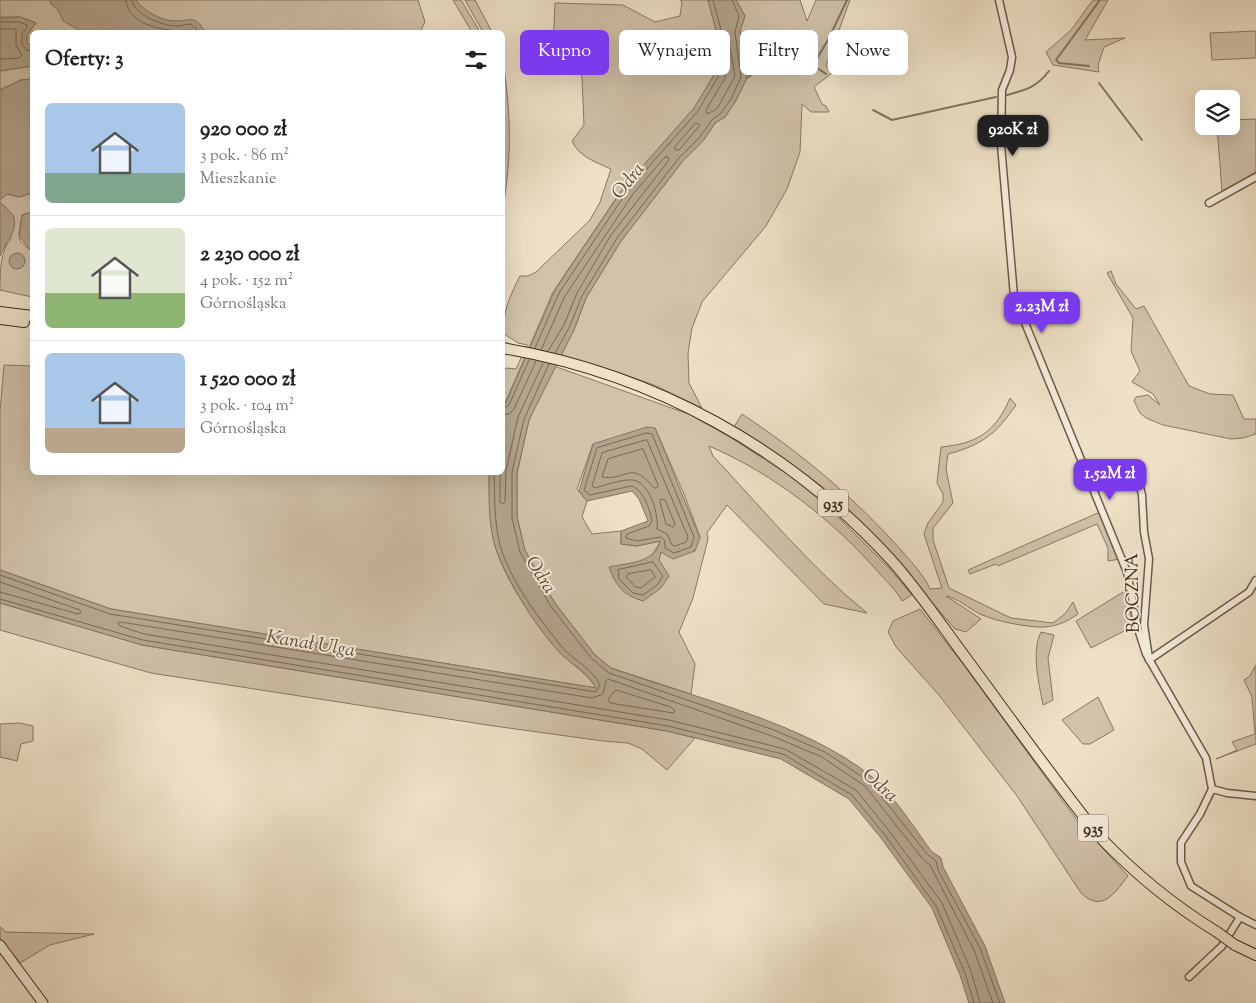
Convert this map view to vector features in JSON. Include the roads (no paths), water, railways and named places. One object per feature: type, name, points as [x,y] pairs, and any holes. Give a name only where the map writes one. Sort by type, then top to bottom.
[{"type":"main road","points":[[0,312],[30,316]]},
{"type":"main road","points":[[0,319],[30,323]]},
{"type":"main road","name":"935","points":[[505,349],[587,368],[678,401],[730,430],[820,491],[869,537],[919,595],[1099,836],[1118,856],[1183,912],[1256,956]]},
{"type":"main road","points":[[0,945],[43,1003]]},
{"type":"street","points":[[999,0],[1012,57],[1001,101],[1001,145],[1009,221],[1012,287],[1018,307],[1039,354],[1050,386],[1127,572],[1138,629],[1149,660],[1206,758],[1212,788],[1200,814],[1181,843],[1181,862],[1191,886],[1256,925]]},
{"type":"street","points":[[1209,203],[1256,177]]},
{"type":"street","name":"BOCZNA","points":[[1135,467],[1142,495],[1144,532],[1149,559],[1144,625],[1150,652],[1149,660]]},
{"type":"street","points":[[1149,660],[1249,592],[1256,580]]},
{"type":"street","points":[[1212,788],[1228,793],[1256,796]]},
{"type":"street","points":[[1189,977],[1222,946],[1240,917]]},
{"type":"water","points":[[50,0],[136,0],[148,11],[159,17],[170,21],[193,20],[204,30],[79,30],[63,21],[58,10],[50,3]]},
{"type":"water","name":"Kanał Ulga","points":[[708,0],[736,0],[745,16],[740,30],[740,75],[747,75],[747,78],[725,117],[715,123],[703,141],[682,162],[621,241],[586,298],[574,330],[529,420],[517,473],[517,517],[525,550],[554,602],[595,655],[611,668],[782,726],[815,741],[845,758],[880,784],[888,792],[931,851],[941,858],[943,867],[985,946],[1005,1003],[969,1003],[960,975],[932,908],[881,838],[849,799],[781,759],[667,731],[142,645],[0,603],[0,570],[111,609],[596,688],[589,677],[560,653],[532,617],[515,590],[501,562],[493,540],[489,511],[489,475],[505,475],[505,404],[555,290],[624,187],[694,108],[714,75],[730,75],[730,30],[716,30]]},
{"type":"water","points":[[20,17],[36,23],[27,35],[27,43],[30,45],[30,66],[0,71],[0,18]]},
{"type":"water","points":[[30,79],[30,194],[19,197],[7,194],[0,200],[0,90],[21,80]]},
{"type":"water","points":[[0,203],[13,216],[15,222],[11,235],[0,256]]},
{"type":"water","points":[[30,213],[30,250],[19,236],[22,215]]},
{"type":"water","points":[[17,253],[25,261],[17,269],[9,261]]},
{"type":"water","points":[[647,427],[655,428],[700,538],[695,551],[673,559],[661,552],[659,560],[669,576],[661,588],[643,601],[625,593],[621,589],[609,567],[640,561],[653,554],[657,548],[660,541],[637,546],[621,544],[621,531],[648,521],[639,499],[632,491],[587,501],[579,491],[593,444]]},
{"type":"waterway","points":[[818,57],[847,0]]},
{"type":"waterway","points":[[1089,66],[1059,63],[1056,60],[1100,0]]},
{"type":"waterway","points":[[818,68],[826,74]]},
{"type":"waterway","points":[[1007,95],[1031,87],[1049,71]]},
{"type":"waterway","points":[[747,78],[751,75]]},
{"type":"waterway","points":[[1099,83],[1142,140]]},
{"type":"waterway","points":[[873,110],[892,120],[996,97]]},
{"type":"water label","name":"Odra","points":[[627,180]]},
{"type":"water label","name":"Odra","points":[[542,574]]},
{"type":"water label","name":"Odra","points":[[881,784]]}]
